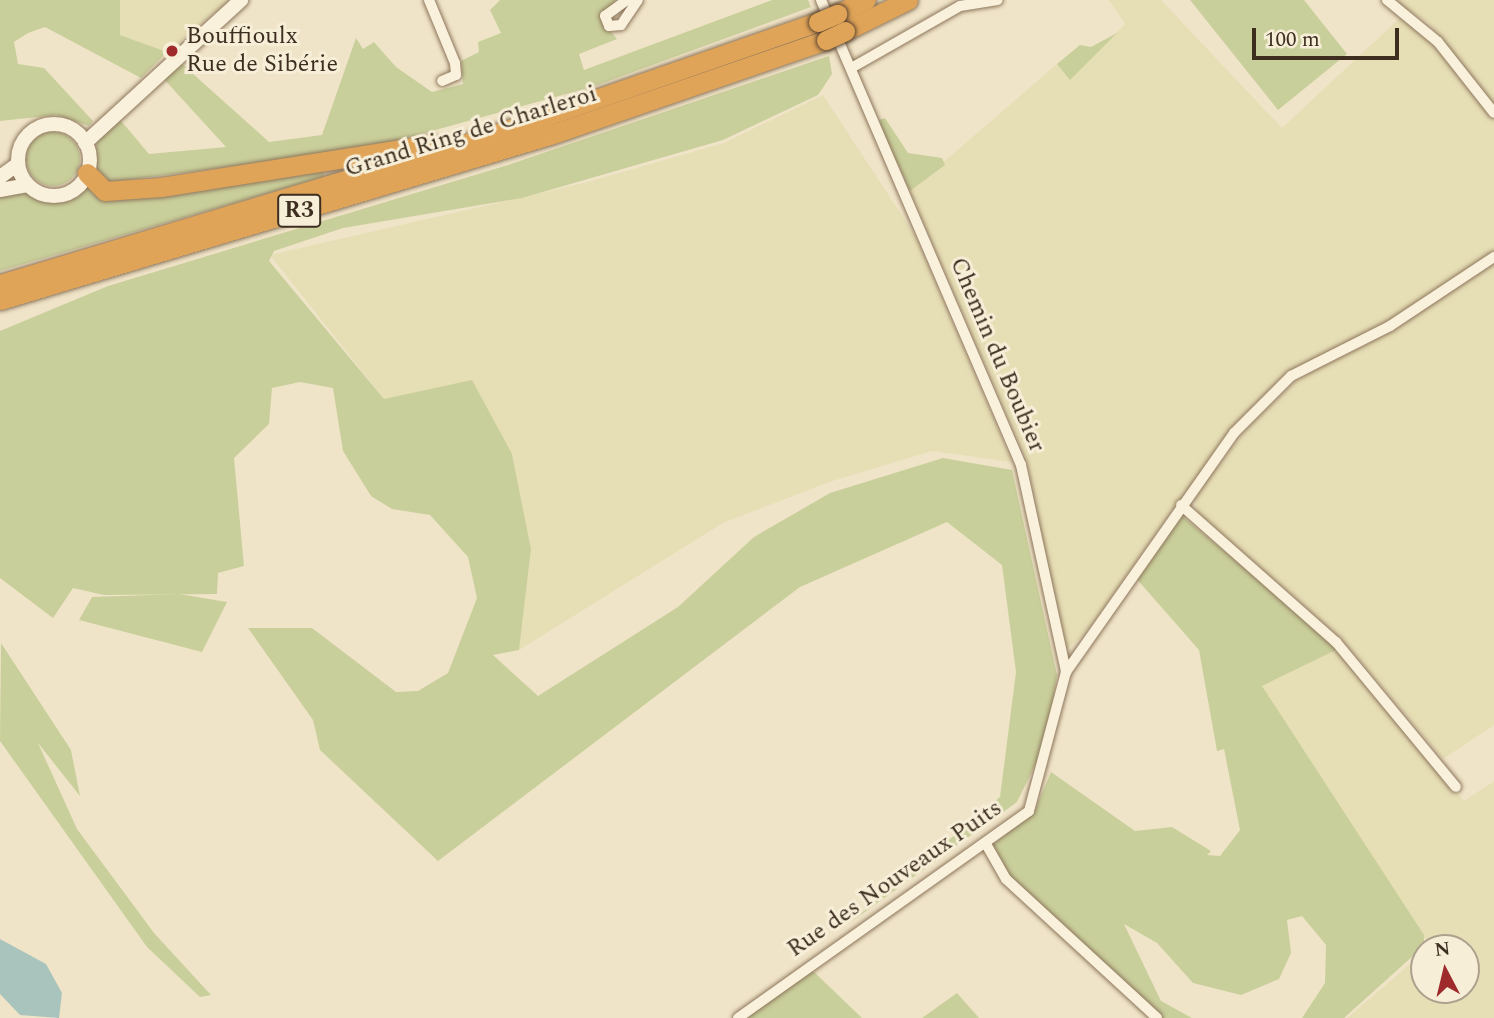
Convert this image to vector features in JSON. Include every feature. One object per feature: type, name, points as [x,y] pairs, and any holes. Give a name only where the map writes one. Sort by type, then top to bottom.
[{"type":"highway","name":"Grand Ring de Charleroi","points":[[841,23],[866,0]]},
{"type":"highway","name":"Grand Ring de Charleroi","points":[[0,300],[553,134],[841,23],[908,0]]},
{"type":"highway","name":"Grand Ring de Charleroi","points":[[0,284],[484,138],[822,31]]},
{"type":"highway","points":[[87,173],[105,191],[161,187],[484,138]]},
{"type":"highway","points":[[0,314],[44,287]]},
{"type":"street","points":[[85,143],[241,0]]},
{"type":"street","points":[[429,0],[455,63],[456,75],[442,80]]},
{"type":"street","points":[[627,0],[605,16],[609,26],[621,25],[638,0]]},
{"type":"street","name":"Chemin du Boubier","points":[[821,0],[853,66],[1021,465],[1066,672]]},
{"type":"street","points":[[853,66],[960,6],[998,0]]},
{"type":"street","points":[[1387,0],[1438,42],[1494,113]]},
{"type":"street","points":[[0,190],[28,185],[61,195],[87,173],[85,143],[67,127],[42,126],[23,141],[18,164],[28,185]]},
{"type":"street","points":[[0,177],[18,164]]},
{"type":"street","points":[[1066,672],[1234,433],[1290,376],[1390,326],[1494,257]]},
{"type":"street","points":[[1181,505],[1336,642],[1456,786]]},
{"type":"street","name":"Rue des Nouveaux Puits","points":[[738,1018],[986,844],[1028,811],[1066,672]]},
{"type":"street","points":[[986,844],[1006,879],[1157,1018]]},
{"type":"shaded area","points":[[120,0],[230,0],[167,52],[120,35]]},
{"type":"shaded area","points":[[1109,0],[1161,0],[1282,128],[1401,17],[1436,46],[1494,118],[1494,251],[1384,325],[1283,375],[1176,505],[1086,633],[1064,651],[1027,461],[910,191],[1057,64],[1070,79],[1125,24]]},
{"type":"shaded area","points":[[1392,0],[1494,0],[1494,105],[1429,23]]},
{"type":"shaded area","points":[[823,95],[916,237],[1012,462],[932,451],[829,482],[723,523],[519,650],[531,549],[512,454],[384,399],[270,255],[584,183],[724,143]]},
{"type":"shaded area","points":[[1494,263],[1494,725],[1443,759],[1340,637],[1198,513],[1194,497],[1246,430],[1295,382]]},
{"type":"shaded area","points":[[1340,648],[1464,801],[1494,781],[1494,1018],[1347,1018],[1410,964],[1410,1004],[1480,1004],[1480,934],[1421,934],[1262,686]]},
{"type":"green space","points":[[0,0],[120,0],[120,35],[167,52],[141,78],[45,27],[28,33],[14,42],[18,64],[44,68],[93,121],[89,126],[56,115],[0,121]]},
{"type":"green space","points":[[500,0],[616,0],[601,20],[617,39],[579,54],[584,70],[772,0],[808,0],[811,7],[595,86],[366,149],[103,183],[94,170],[97,141],[117,116],[149,154],[226,147],[162,77],[182,64],[269,142],[322,135],[356,38],[363,49],[374,42],[396,67],[432,92],[463,84],[461,61],[479,52],[478,42],[501,33],[490,10]]},
{"type":"green space","points":[[1190,0],[1304,0],[1347,54],[1278,110]]},
{"type":"green space","points":[[1117,33],[1070,80],[1057,64],[1080,45],[1091,47]]},
{"type":"green space","points":[[829,56],[832,74],[818,95],[723,140],[522,198],[343,228],[274,251],[269,261],[384,399],[472,380],[512,454],[531,549],[519,650],[493,655],[538,696],[678,607],[754,537],[830,493],[943,458],[1012,470],[1057,675],[1046,743],[1017,802],[851,922],[1000,797],[1016,672],[1002,565],[947,522],[800,587],[438,861],[320,750],[313,720],[248,628],[312,628],[396,692],[418,691],[448,673],[477,598],[468,557],[430,515],[392,509],[371,496],[343,451],[333,388],[300,382],[272,388],[269,424],[234,458],[244,566],[218,573],[217,594],[104,595],[73,588],[53,618],[0,578],[0,331],[108,286],[508,165]]},
{"type":"green space","points":[[885,118],[908,153],[942,158],[945,165],[910,191],[882,130],[879,120]]},
{"type":"green space","points":[[58,132],[68,136],[76,144],[80,159],[76,174],[68,182],[48,186],[38,182],[30,174],[26,154],[30,144],[38,136]]},
{"type":"green space","points":[[324,170],[323,177],[0,271],[0,194],[17,188],[56,201],[91,185]]},
{"type":"green space","points":[[1182,516],[1340,648],[1262,686],[1423,934],[1410,934],[1410,959],[1344,1018],[1302,1018],[1325,983],[1326,945],[1302,916],[1287,920],[1291,953],[1279,979],[1241,995],[1193,983],[1157,943],[1124,924],[1161,1001],[1192,1018],[1161,1018],[1007,876],[992,845],[1034,812],[1051,772],[1135,831],[1172,827],[1211,851],[1207,855],[1220,856],[1240,830],[1224,749],[1217,751],[1199,650],[1135,577]]},
{"type":"green space","points":[[179,594],[227,602],[202,652],[79,620],[92,597]]},
{"type":"green space","points":[[1,643],[71,750],[80,796],[38,743],[77,829],[154,933],[211,995],[200,997],[147,947],[0,741]]},
{"type":"green space","points":[[812,970],[862,1018],[746,1018]]},
{"type":"green space","points":[[957,993],[979,1018],[922,1018]]},
{"type":"water","points":[[0,939],[46,964],[62,993],[59,1018],[20,1015],[0,994]]},
{"type":"place","name":"Bouffioulx Rue de Sibérie","points":[[172,51]]}]
